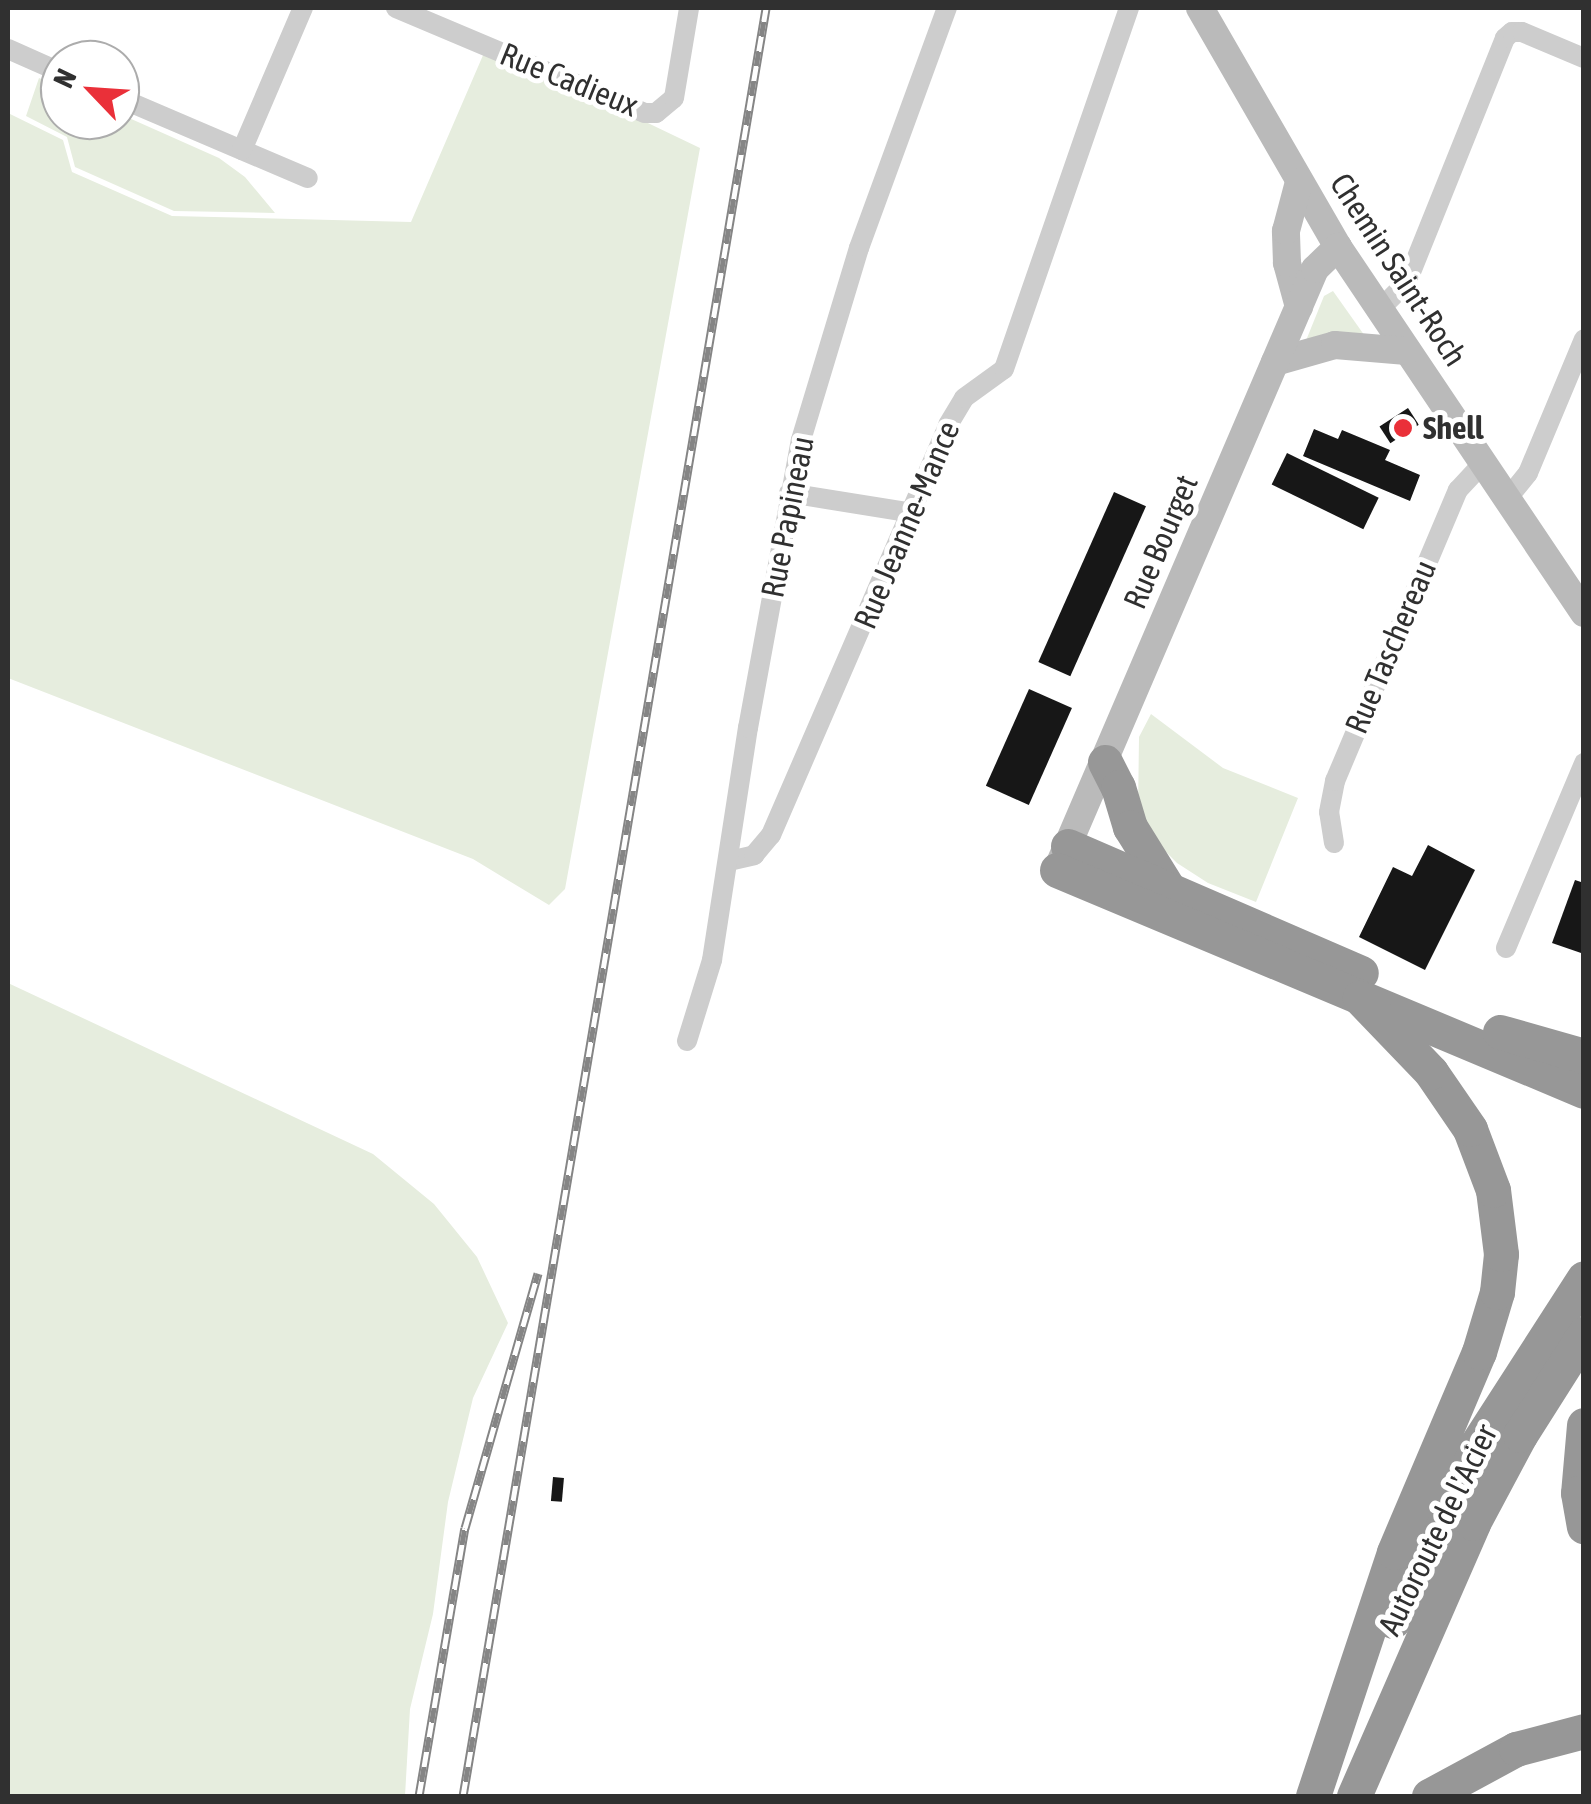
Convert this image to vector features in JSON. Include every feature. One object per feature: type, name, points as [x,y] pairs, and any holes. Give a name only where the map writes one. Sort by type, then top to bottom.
[{"type":"highway","points":[[1104,762],[1136,838],[1168,888]]},
{"type":"highway","points":[[1062,858],[1168,888],[1491,1029],[1584,1056]]},
{"type":"highway","points":[[1062,858],[1360,998],[1584,1090]]},
{"type":"highway","points":[[1315,1796],[1394,1552],[1479,1352],[1497,1292],[1501,1254],[1493,1190],[1470,1129],[1415,1053],[1360,998]]},
{"type":"highway","name":"Autoroute de l'Acier","points":[[1315,1796],[1450,1494],[1500,1403],[1584,1278]]},
{"type":"highway","name":"Autoroute de l'Acier","points":[[1354,1796],[1473,1523],[1520,1435],[1584,1334]]},
{"type":"highway","points":[[1584,1425],[1578,1493],[1584,1526]]},
{"type":"highway","points":[[1429,1796],[1516,1749],[1584,1731]]},
{"type":"main road","name":"Chemin Saint-Roch","points":[[1200,8],[1338,247],[1584,613]]},
{"type":"main road","points":[[1299,182],[1286,231],[1287,263],[1299,307]]},
{"type":"main road","name":"Rue Bourget","points":[[1062,858],[1299,307],[1318,265],[1338,247]]},
{"type":"main road","points":[[1276,362],[1335,346],[1406,351]]},
{"type":"street","points":[[242,150],[304,8]]},
{"type":"street","name":"Rue Cadieux","points":[[396,8],[645,113],[656,113],[674,98],[687,18]]},
{"type":"street","name":"Rue Papineau","points":[[687,1041],[712,960],[790,494],[832,331],[947,8]]},
{"type":"street","name":"Rue Jeanne-Mance","points":[[729,861],[754,856],[771,835],[956,409],[1004,369],[1129,8]]},
{"type":"street","points":[[1380,309],[1407,282],[1502,44],[1512,32],[1584,58]]},
{"type":"street","points":[[8,49],[40,63]]},
{"type":"street","points":[[140,107],[308,178]]},
{"type":"street","points":[[1507,499],[1528,473],[1584,340]]},
{"type":"street","name":"Rue Taschereau","points":[[1334,843],[1329,812],[1335,781],[1458,490],[1483,463]]},
{"type":"street","points":[[790,494],[912,514]]},
{"type":"street","points":[[1506,948],[1584,763]]},
{"type":"green space","points":[[487,46],[700,148],[565,889],[549,905],[473,859],[8,678],[8,113],[40,129],[40,140],[63,140],[72,172],[172,216],[411,222]]},
{"type":"green space","points":[[39,78],[40,123],[26,116]]},
{"type":"green space","points":[[140,123],[219,158],[245,177],[275,213],[174,211],[75,167],[68,140],[140,140]]},
{"type":"green space","points":[[1333,291],[1367,339],[1305,343],[1324,296]]},
{"type":"green space","points":[[1151,714],[1223,768],[1298,798],[1256,902],[1208,883],[1177,863],[1152,838],[1138,810],[1139,737]]},
{"type":"green space","points":[[8,983],[373,1154],[434,1204],[477,1257],[508,1323],[473,1398],[448,1502],[433,1614],[410,1709],[405,1796],[8,1796]]},
{"type":"building","points":[[1408,408],[1419,425],[1390,443],[1379,427]]},
{"type":"building","points":[[1314,429],[1338,439],[1342,430],[1390,450],[1385,460],[1420,475],[1410,501],[1303,456]]},
{"type":"building","points":[[1287,453],[1379,498],[1363,529],[1272,484]]},
{"type":"building","points":[[1114,492],[1146,506],[1070,676],[1038,662]]},
{"type":"building","points":[[1029,689],[1072,708],[1029,805],[986,786]]},
{"type":"building","points":[[1428,845],[1475,870],[1425,970],[1359,937],[1393,867],[1412,876]]},
{"type":"building","points":[[1575,880],[1584,883],[1584,954],[1552,943]]},
{"type":"building","points":[[553,1477],[564,1478],[562,1502],[551,1501]]},
{"type":"railway","points":[[463,1796],[766,8]]},
{"type":"railway","points":[[419,1796],[465,1528],[538,1273]]},
{"type":"place","name":"Shell","points":[[1403,428]]}]
